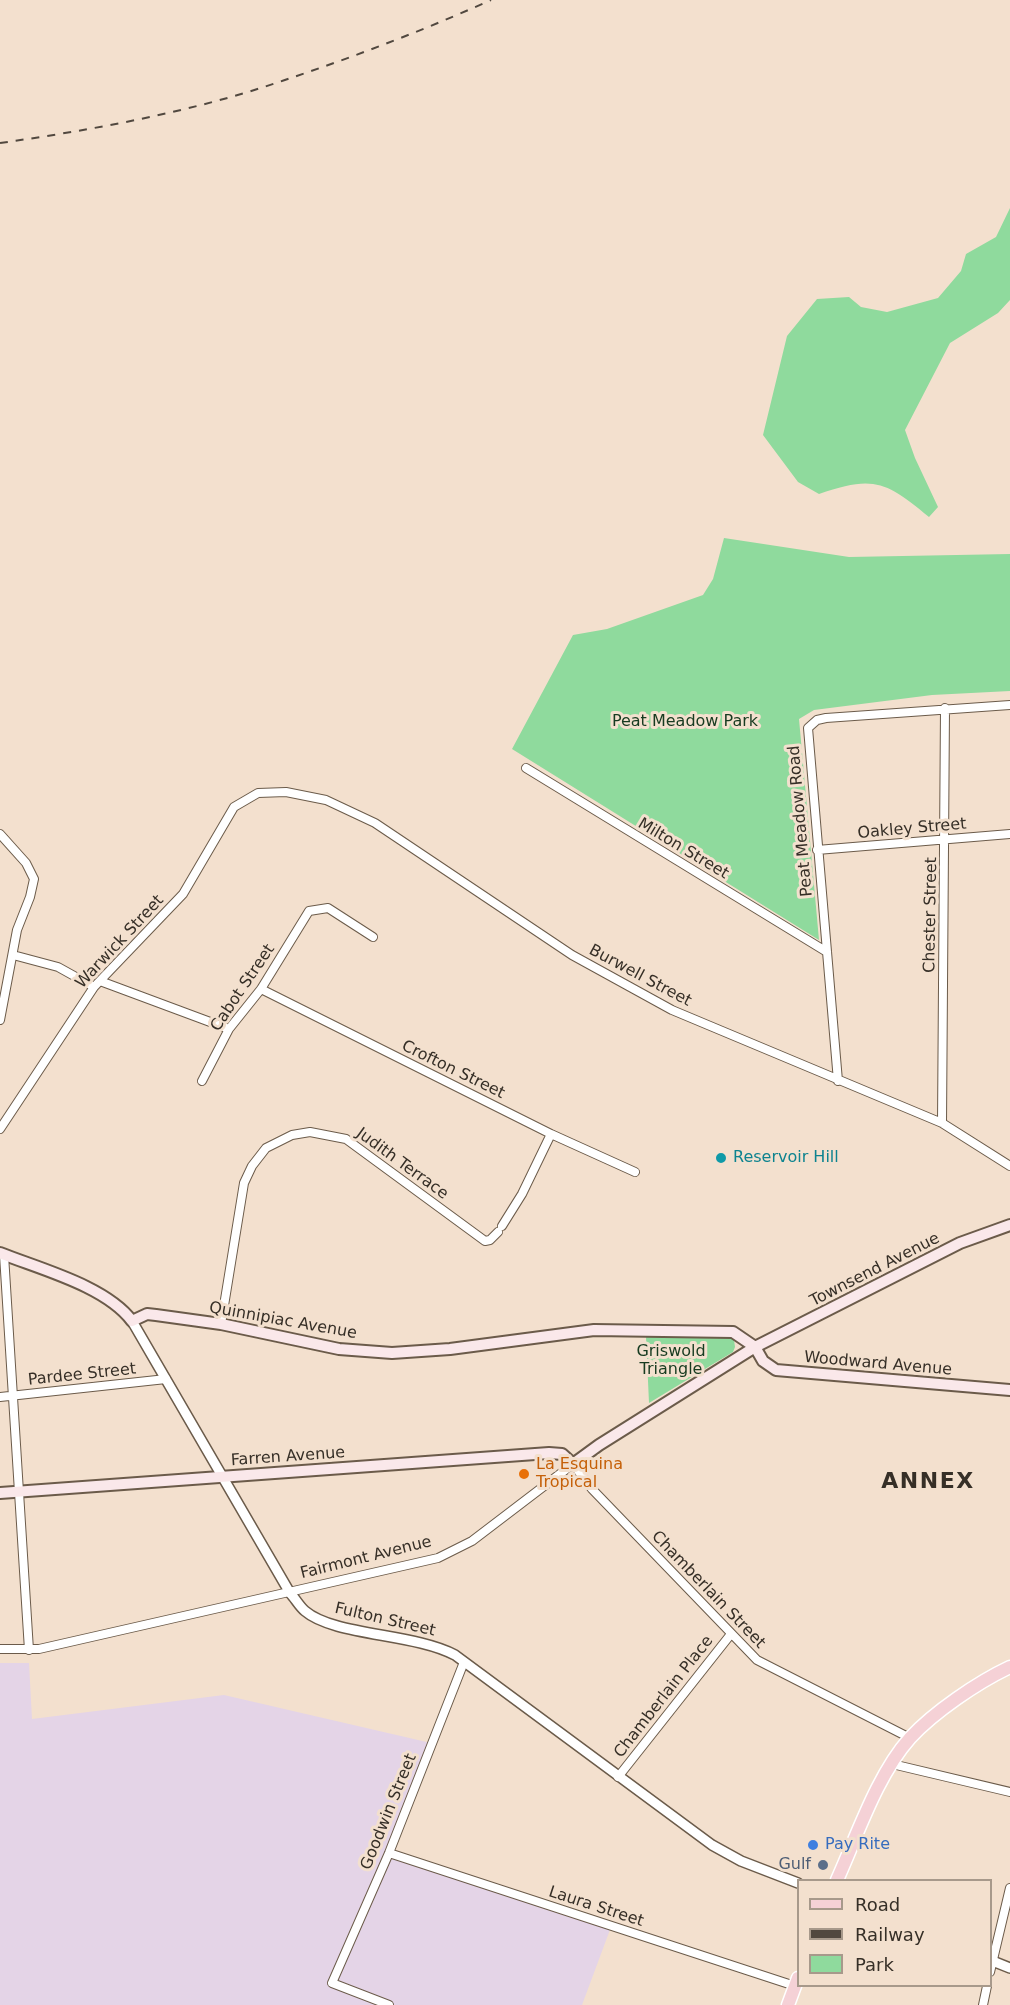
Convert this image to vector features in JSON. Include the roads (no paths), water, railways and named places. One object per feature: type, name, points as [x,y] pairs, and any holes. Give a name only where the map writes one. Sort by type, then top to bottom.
[{"type":"main road","name":"Townsend Avenue","points":[[755,1347],[960,1244],[1010,1225]]},
{"type":"main road","points":[[2,1254],[98,1293],[123,1308],[132,1321]]},
{"type":"main road","name":"Quinnipiac Avenue","points":[[132,1321],[147,1314],[221,1324],[339,1349],[392,1353],[450,1349],[594,1330],[733,1332],[755,1347]]},
{"type":"main road","name":"Woodward Avenue","points":[[755,1347],[766,1365],[776,1370],[1010,1390]]},
{"type":"main road","name":"Fairmont Avenue","points":[[573,1464],[599,1445],[755,1347]]},
{"type":"main road","name":"Farren Avenue","points":[[0,1493],[555,1452],[565,1455],[573,1464]]},
{"type":"main road","points":[[838,1879],[874,1798],[892,1764],[910,1738],[955,1701],[1010,1667]]},
{"type":"main road","points":[[788,2005],[797,1982]]},
{"type":"street","name":"Peat Meadow Road","points":[[838,1081],[807,736],[811,724],[826,718],[1010,705]]},
{"type":"street","name":"Chester Street","points":[[942,1123],[945,708]]},
{"type":"street","name":"Milton Street","points":[[526,768],[827,952]]},
{"type":"street","name":"Warwick Street","points":[[0,1129],[93,987],[183,894],[234,807],[247,798],[271,792]]},
{"type":"street","name":"Burwell Street","points":[[271,792],[300,793],[326,800],[366,818],[579,959],[672,1010],[942,1123],[1010,1166]]},
{"type":"street","points":[[0,834],[26,863],[34,879],[33,890],[17,930],[0,1020]]},
{"type":"street","name":"Oakley Street","points":[[817,850],[1010,834]]},
{"type":"street","name":"Cabot Street","points":[[202,1081],[229,1029],[261,989],[309,911],[328,908],[373,937]]},
{"type":"street","points":[[13,955],[58,966],[93,987]]},
{"type":"street","points":[[100,981],[229,1029]]},
{"type":"street","name":"Crofton Street","points":[[261,989],[551,1134],[635,1172]]},
{"type":"street","name":"Judith Terrace","points":[[221,1324],[244,1183],[252,1166],[266,1148],[292,1135],[310,1132],[346,1139],[485,1241],[490,1240],[500,1229],[522,1194],[551,1134]]},
{"type":"street","points":[[2,1254],[29,1650]]},
{"type":"street","name":"Fulton Street","points":[[132,1321],[290,1593],[304,1610],[326,1622],[421,1641],[447,1651],[725,1854],[797,1883]]},
{"type":"street","name":"Pardee Street","points":[[0,1397],[166,1379]]},
{"type":"street","name":"Fairmont Avenue","points":[[0,1649],[29,1650],[438,1558],[472,1540],[573,1464]]},
{"type":"street","name":"Chamberlain Street","points":[[573,1464],[591,1489],[757,1660],[910,1738]]},
{"type":"street","name":"Chamberlain Place","points":[[618,1777],[731,1634]]},
{"type":"street","name":"Goodwin Street","points":[[389,2005],[332,1983],[389,1852],[464,1662]]},
{"type":"street","points":[[892,1764],[1010,1792]]},
{"type":"street","name":"Laura Street","points":[[389,1852],[797,1982]]},
{"type":"street","points":[[1010,1888],[992,1961],[1010,1968]]},
{"type":"street","points":[[983,2005],[987,1987]]},
{"type":"railway","points":[[0,143],[141,119],[246,93],[360,54],[491,0]]},
{"type":"place","name":"Reservoir Hill","points":[[721,1158]]},
{"type":"place","name":"La Esquina Tropical","points":[[524,1474]]},
{"type":"place","name":"Pay Rite","points":[[813,1845]]},
{"type":"place","name":"Gulf","points":[[823,1865]]},
{"type":"district","name":"ANNEX","points":[[928,1482]]},
{"type":"park label","name":"Peat Meadow Park","points":[[685,722]]},
{"type":"park label","name":"Griswold Triangle","points":[[671,1361]]}]
